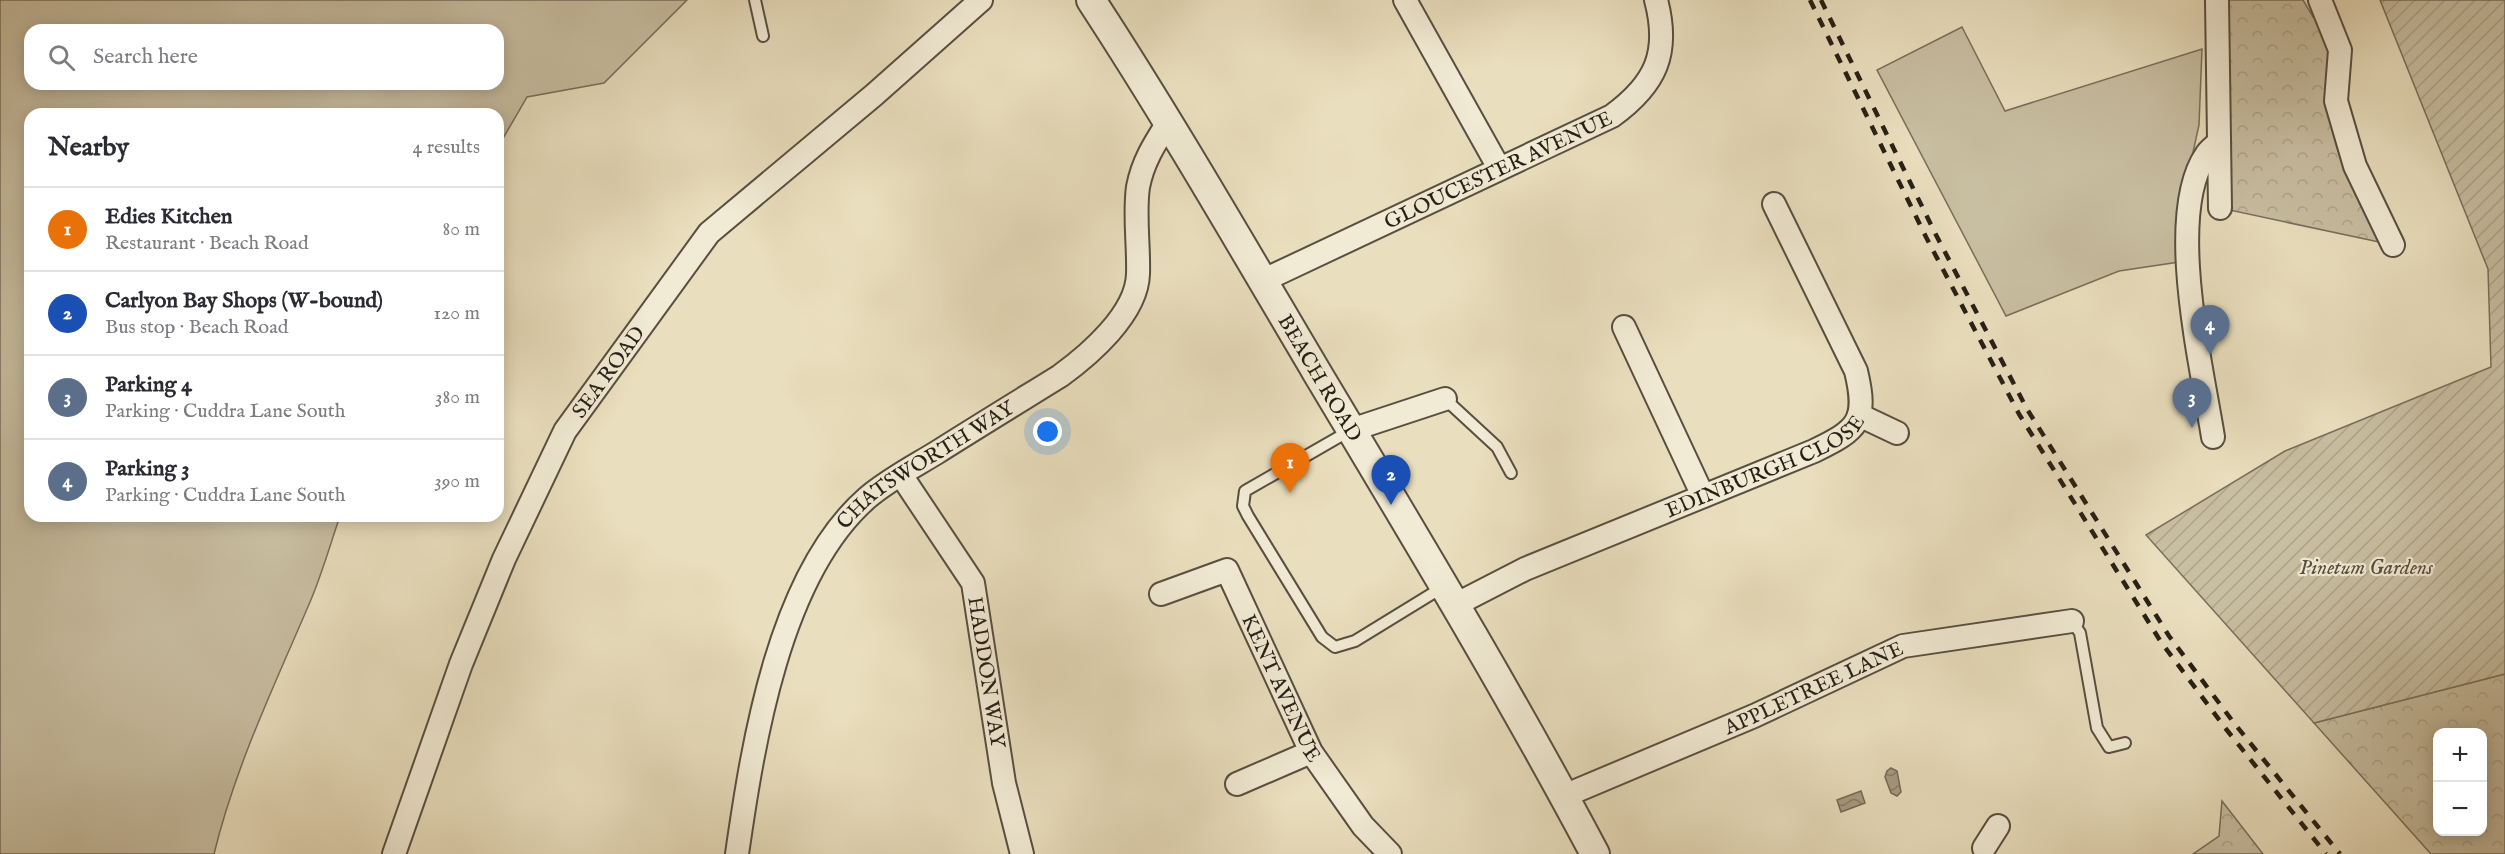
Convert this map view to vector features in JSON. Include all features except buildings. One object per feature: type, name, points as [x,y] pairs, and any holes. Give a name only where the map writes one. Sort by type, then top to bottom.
[{"type":"street","name":"SEA ROAD","points":[[394,854],[461,664],[504,559],[565,431],[709,233],[874,95],[981,0]]},
{"type":"street","name":"BEACH ROAD","points":[[1091,0],[1169,121],[1352,430],[1564,796],[1595,854]]},
{"type":"street","points":[[1405,0],[1499,168]]},
{"type":"street","name":"GLOUCESTER AVENUE","points":[[1262,281],[1612,116],[1640,93],[1653,75],[1661,52],[1662,22],[1656,0]]},
{"type":"street","points":[[2217,0],[2220,208]]},
{"type":"street","points":[[2320,0],[2340,50],[2336,101],[2355,166],[2393,244]]},
{"type":"street","name":"CHATSWORTH WAY","points":[[737,854],[747,783],[764,705],[787,627],[800,596],[832,535],[868,497],[1060,376],[1084,358],[1119,321],[1130,302],[1138,278],[1138,188],[1148,152],[1169,121]]},
{"type":"street","points":[[2213,437],[2187,275],[2187,255],[2188,224],[2195,179],[2206,155],[2219,142]]},
{"type":"street","name":"EDINBURGH CLOSE","points":[[1449,596],[1525,569],[1840,439],[1857,423],[1862,398],[1856,370],[1774,204]]},
{"type":"street","points":[[1623,327],[1703,496]]},
{"type":"street","points":[[1352,430],[1445,399]]},
{"type":"street","points":[[1859,415],[1897,433]]},
{"type":"street","name":"HADDON WAY","points":[[901,475],[973,583],[1004,783],[1022,854]]},
{"type":"street","name":"KENT AVENUE","points":[[1161,594],[1227,570],[1311,752],[1363,826],[1390,854]]},
{"type":"street","name":"APPLETREE LANE","points":[[1564,796],[1754,716],[1903,646],[2072,621]]},
{"type":"street","points":[[1237,784],[1311,752]]},
{"type":"street","points":[[1978,852],[1998,826]]},
{"type":"lane","points":[[755,0],[763,36]]},
{"type":"lane","points":[[1445,399],[1497,447],[1511,473]]},
{"type":"lane","points":[[1352,430],[1245,491],[1243,506],[1248,516],[1322,637],[1335,646],[1355,641],[1449,596]]},
{"type":"lane","points":[[2072,621],[2080,633],[2097,728],[2109,747],[2125,742]]},
{"type":"green space","points":[[0,0],[687,0],[604,83],[527,97],[504,137],[504,108],[24,108],[24,522],[338,522],[314,591],[244,758],[214,854],[0,854]]},
{"type":"green space","points":[[2217,0],[2303,0],[2313,17],[2323,11],[2336,101],[2393,245],[2220,208]]},
{"type":"green space","name":"Pinetum Gardens","points":[[2380,0],[2505,0],[2505,674],[2314,723],[2146,535],[2285,451],[2491,367],[2488,269]]},
{"type":"green space","points":[[1962,27],[2005,111],[2202,49],[2199,125],[2188,175],[2179,262],[2119,271],[2006,316],[1877,70]]},
{"type":"green space","points":[[2505,674],[2505,854],[2431,854],[2314,723]]},
{"type":"green space","points":[[2222,801],[2263,854],[2193,854],[2219,836]]},
{"type":"water","points":[[1891,768],[1897,771],[1901,792],[1897,796],[1891,793],[1885,777]]},
{"type":"water","points":[[1861,791],[1865,803],[1841,812],[1837,800]]},
{"type":"railway","points":[[1810,0],[1926,237],[2019,414],[2161,642],[2226,729],[2326,854]]},
{"type":"railway","points":[[1821,0],[1935,233],[2027,409],[2169,636],[2234,723],[2340,854]]},
{"type":"place","name":"Parking 3","points":[[2210,355]]},
{"type":"place","name":"Parking 4","points":[[2192,428]]},
{"type":"place","name":"Edies Kitchen","points":[[1290,493]]},
{"type":"place","name":"Carlyon Bay Shops (W-bound)","points":[[1391,505]]}]
